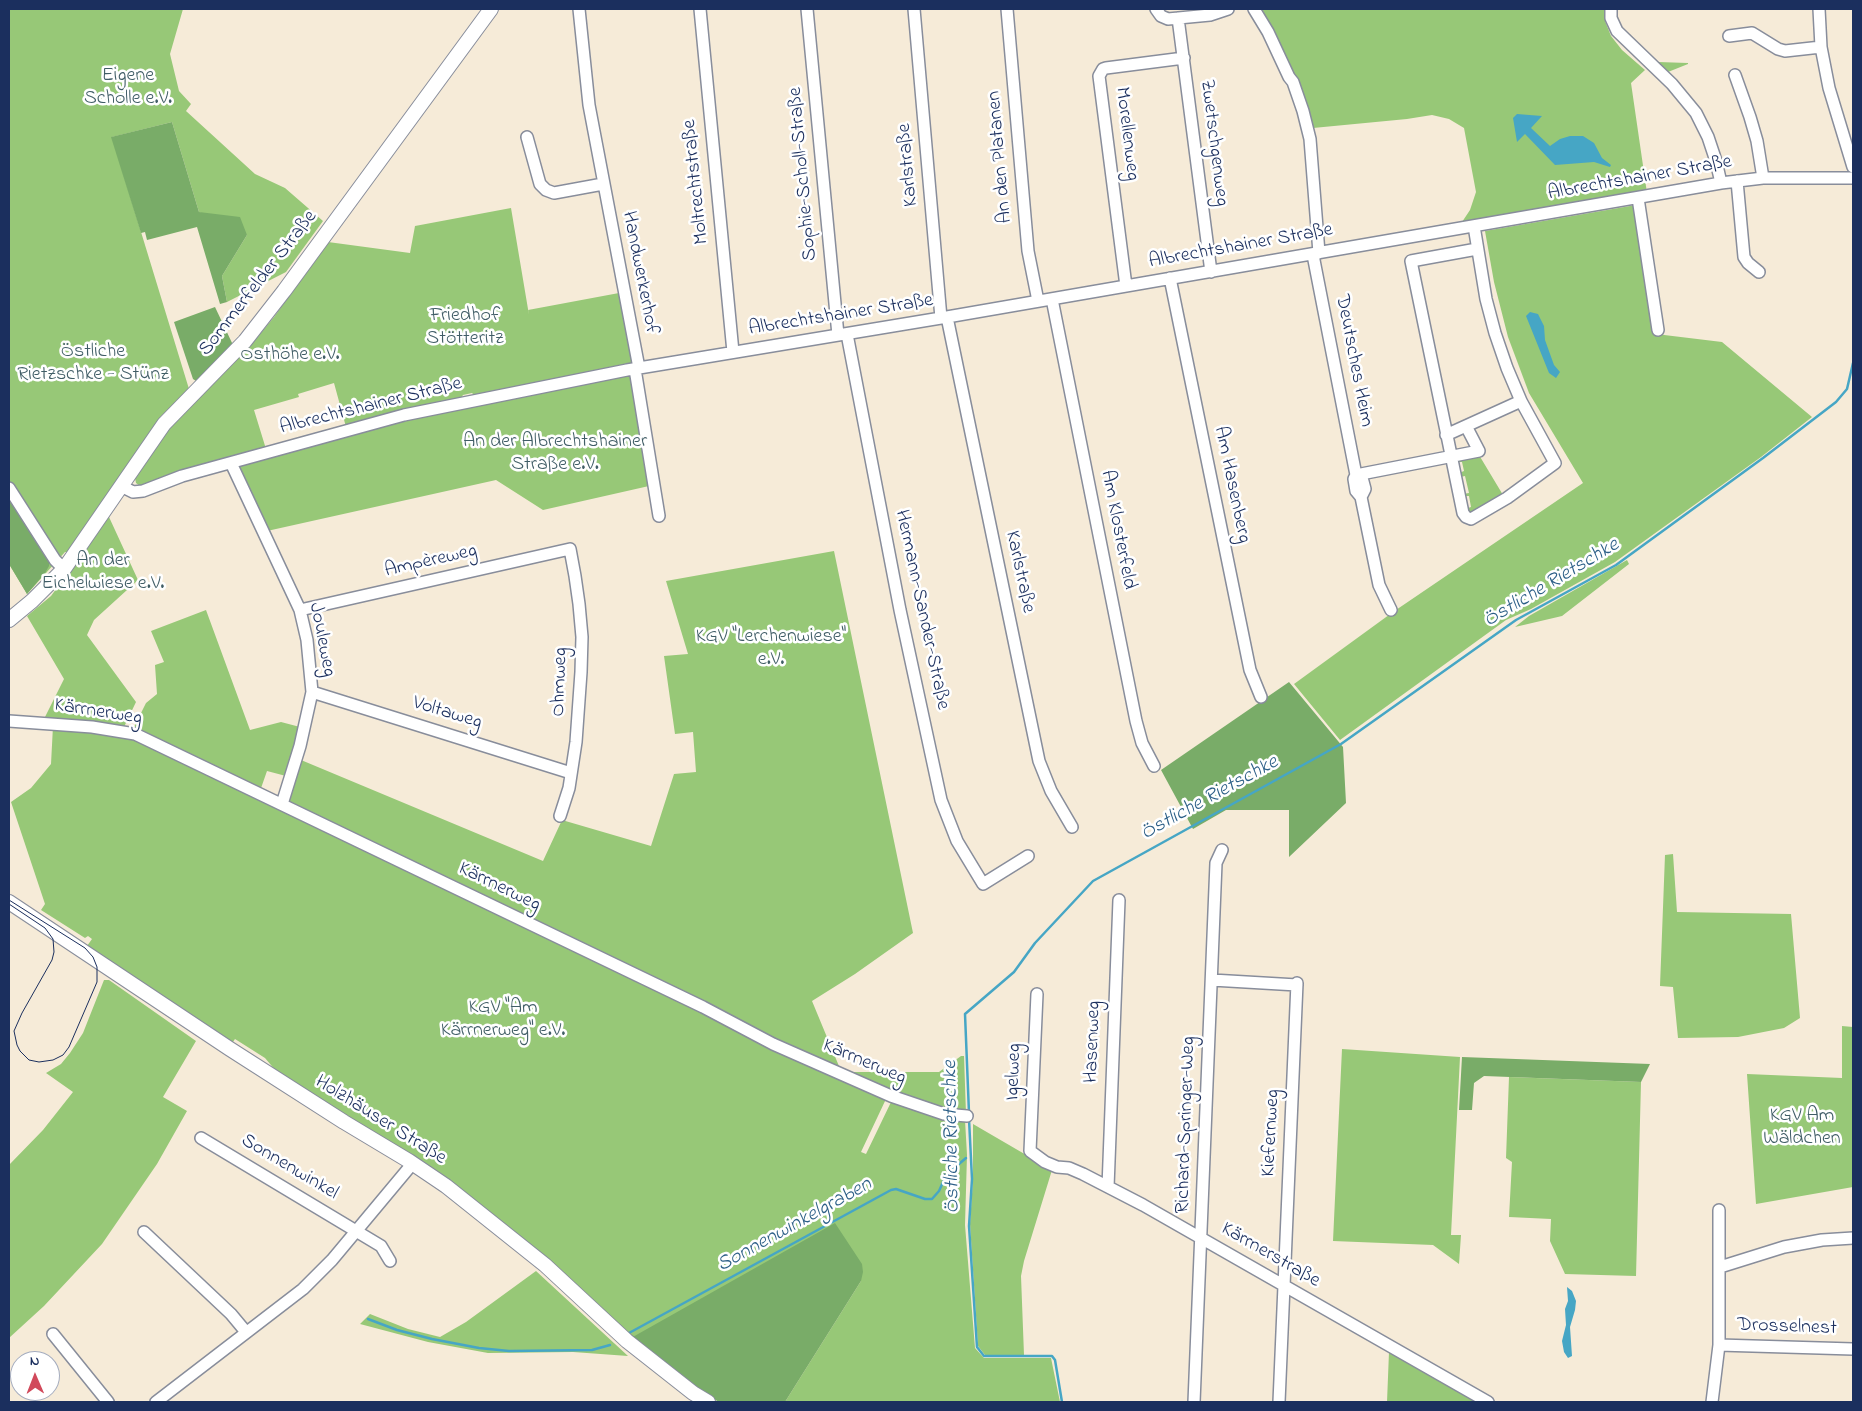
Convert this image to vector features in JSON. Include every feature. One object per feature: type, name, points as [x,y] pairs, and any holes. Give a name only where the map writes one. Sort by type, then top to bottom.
[{"type":"main road","name":"Sommerfelder Straße","points":[[9,620],[32,601],[64,569],[164,424],[245,341],[284,291],[491,9]]},
{"type":"main road","name":"Holzhäuser Straße","points":[[9,902],[224,1046],[413,1163],[446,1186],[545,1265],[627,1341],[693,1393],[708,1402]]},
{"type":"street","name":"Handwerkerhof","points":[[579,9],[589,105],[637,369]]},
{"type":"street","name":"Moltrechtstraße","points":[[700,9],[733,352]]},
{"type":"street","name":"Sophie-Scholl-Straße","points":[[807,9],[842,334]]},
{"type":"street","name":"Karlstraße","points":[[914,9],[944,318],[1039,761],[1051,791],[1072,827]]},
{"type":"street","name":"An den Platanen","points":[[1007,9],[1028,251],[1038,301]]},
{"type":"street","points":[[1156,9],[1164,18],[1210,15],[1228,9]]},
{"type":"street","name":"Deutsches Heim","points":[[1254,9],[1268,32],[1293,82],[1303,110],[1310,139],[1316,254],[1359,475],[1354,479],[1356,491],[1361,497],[1379,585],[1390,610]]},
{"type":"street","points":[[1611,9],[1611,18],[1617,31],[1672,84],[1696,113],[1708,137],[1721,183]]},
{"type":"street","points":[[1819,9],[1821,47],[1829,88],[1853,167]]},
{"type":"street","name":"Zwetschgenweg","points":[[1178,18],[1211,272]]},
{"type":"street","points":[[1729,36],[1752,33],[1785,51],[1821,47]]},
{"type":"street","name":"Morellenweg","points":[[1126,286],[1100,76],[1103,69],[1106,68],[1184,58]]},
{"type":"street","points":[[1734,76],[1752,125],[1763,178]]},
{"type":"street","points":[[527,136],[540,184],[546,190],[554,193],[603,184]]},
{"type":"street","name":"Albrechtshainer Straße","points":[[121,486],[133,492],[143,491],[182,476],[404,415],[637,369],[944,318],[1721,183],[1763,178],[1853,178]]},
{"type":"street","points":[[1738,181],[1744,257],[1759,272]]},
{"type":"street","points":[[1638,198],[1658,330]]},
{"type":"street","points":[[1474,226],[1486,299],[1495,333],[1507,368],[1522,401],[1555,463],[1471,519],[1463,513],[1411,261],[1477,249]]},
{"type":"street","name":"Am Hasenberg","points":[[1170,278],[1250,670],[1261,697]]},
{"type":"street","name":"Am Klosterfeld","points":[[1052,299],[1136,722],[1142,743],[1154,766]]},
{"type":"street","name":"Hermann-Sander-Straße","points":[[842,334],[941,800],[957,841],[983,884],[1028,856]]},
{"type":"street","points":[[637,369],[659,516]]},
{"type":"street","points":[[1446,435],[1522,401]]},
{"type":"street","points":[[1359,475],[1479,451],[1466,426]]},
{"type":"street","name":"Jouleweg","points":[[231,463],[300,610],[307,640],[312,692],[300,746],[282,804]]},
{"type":"street","points":[[9,488],[55,560],[64,569]]},
{"type":"street","name":"Ampèreweg","points":[[300,610],[570,550]]},
{"type":"street","name":"Ohmweg","points":[[560,816],[569,788],[580,707],[582,637],[576,576],[570,550]]},
{"type":"street","name":"Voltaweg","points":[[312,692],[571,773]]},
{"type":"street","name":"Kärrnerweg","points":[[9,721],[75,725],[135,734],[694,1003],[773,1044],[891,1096],[944,1114],[966,1116]]},
{"type":"street","name":"Richard-Springer-Weg","points":[[1194,1402],[1216,863],[1222,850]]},
{"type":"street","name":"Hasenweg","points":[[1108,1187],[1119,900]]},
{"type":"street","name":"Kiefernweg","points":[[1212,980],[1297,984],[1279,1402]]},
{"type":"street","name":"Igelweg","points":[[1030,1152],[1037,994]]},
{"type":"street","name":"Sonnenwinkel","points":[[201,1138],[357,1230],[381,1246],[390,1261]]},
{"type":"street","name":"Kärrnerstraße","points":[[1030,1152],[1057,1168],[1069,1168],[1108,1187],[1202,1238],[1488,1402]]},
{"type":"street","points":[[156,1402],[303,1289],[332,1260],[413,1163]]},
{"type":"street","points":[[1712,1402],[1719,1345],[1719,1210]]},
{"type":"street","points":[[144,1232],[232,1314],[246,1332]]},
{"type":"street","points":[[1720,1268],[1784,1247],[1822,1240],[1853,1238]]},
{"type":"street","points":[[53,1334],[108,1402]]},
{"type":"street","name":"Drosselnest","points":[[1719,1345],[1853,1349]]},
{"type":"green space","name":"Östliche Rietzschke - Stünz","points":[[9,9],[183,9],[170,54],[179,91],[191,104],[186,111],[255,174],[285,188],[323,221],[286,272],[227,302],[222,276],[247,235],[199,212],[172,122],[112,137],[189,389],[161,416],[70,552],[65,552],[27,594],[9,564]]},
{"type":"green space","points":[[1262,9],[1605,9],[1605,21],[1611,36],[1622,50],[1645,70],[1631,83],[1647,193],[1460,225],[1470,210],[1476,192],[1464,128],[1449,119],[1432,115],[1313,128],[1303,96]]},
{"type":"green space","points":[[1658,62],[1688,63],[1688,64],[1668,72]]},
{"type":"green space","points":[[172,122],[199,212],[240,217],[247,235],[222,276],[227,302],[220,304],[197,227],[147,240],[145,232],[141,233],[111,137]]},
{"type":"green space","points":[[1636,205],[1656,334],[1722,342],[1812,417],[1761,457],[1615,562],[1531,609],[1506,620],[1340,740],[1294,684],[1393,612],[1583,483],[1529,393],[1508,337],[1494,282],[1485,231]]},
{"type":"green space","points":[[511,208],[528,310],[619,293],[633,360],[629,365],[475,396],[472,393],[463,395],[461,398],[346,427],[334,383],[298,394],[299,397],[254,410],[266,449],[146,485],[140,486],[136,483],[135,478],[174,422],[251,345],[274,317],[328,242],[410,253],[415,226]]},
{"type":"green space","points":[[215,307],[233,345],[196,381],[193,379],[174,322]]},
{"type":"green space","name":"An der Albrechtshainer Straße e.V.","points":[[630,374],[649,486],[543,510],[496,480],[267,531],[236,466],[405,417]]},
{"type":"green space","points":[[1479,455],[1503,495],[1470,513],[1465,509],[1471,507],[1469,496],[1464,496],[1463,494],[1469,493],[1465,476],[1460,477],[1459,473],[1464,471],[1462,462],[1456,462],[1456,460]]},
{"type":"green space","points":[[10,502],[49,557],[49,566],[45,573],[27,594],[9,564]]},
{"type":"green space","name":"An der Eichelwiese e.V.","points":[[109,517],[138,580],[94,620],[87,635],[136,702],[124,727],[44,719],[64,679],[27,616],[51,596]]},
{"type":"green space","points":[[834,551],[913,933],[855,974],[812,1001],[841,1071],[886,1099],[861,1152],[866,1154],[892,1100],[965,1120],[967,1155],[965,1225],[975,1348],[984,1358],[1051,1358],[1060,1402],[785,1402],[861,1281],[631,1338],[544,1258],[282,1078],[265,1058],[235,1039],[230,1046],[87,946],[92,939],[88,936],[85,938],[41,910],[45,904],[11,802],[31,788],[51,764],[53,726],[126,734],[285,810],[301,760],[543,861],[562,820],[651,846],[674,774],[696,772],[693,732],[675,734],[664,656],[688,654],[666,581]]},
{"type":"green space","points":[[1627,560],[1629,564],[1562,616],[1515,627],[1529,616]]},
{"type":"green space","points":[[206,610],[250,730],[281,722],[300,727],[286,776],[267,771],[260,791],[133,729],[146,703],[157,694],[155,665],[164,662],[151,631]]},
{"type":"green space","points":[[1289,682],[1343,747],[1346,803],[1289,857],[1289,810],[1226,810],[1193,829],[1161,770]]},
{"type":"green space","points":[[1673,854],[1677,912],[1791,914],[1800,1018],[1784,1028],[1738,1037],[1678,1038],[1673,987],[1660,986],[1665,855]]},
{"type":"green space","points":[[104,980],[109,980],[196,1041],[163,1097],[187,1111],[157,1164],[102,1244],[44,1306],[9,1338],[9,1165],[43,1130],[73,1092],[46,1073],[61,1064],[83,1033]]},
{"type":"green space","name":"KGV Am Wäldchen","points":[[1842,1026],[1853,1027],[1853,1187],[1756,1204],[1747,1074],[1842,1078]]},
{"type":"green space","points":[[1342,1049],[1460,1057],[1451,1235],[1461,1235],[1459,1264],[1433,1245],[1333,1241]]},
{"type":"green space","points":[[961,1056],[964,1056],[966,1114],[947,1112],[844,1072],[939,1072]]},
{"type":"green space","points":[[1462,1057],[1650,1064],[1641,1082],[1484,1076],[1474,1083],[1472,1110],[1459,1110]]},
{"type":"green space","points":[[1509,1077],[1641,1082],[1636,1276],[1565,1274],[1550,1241],[1551,1219],[1509,1217],[1512,1162],[1506,1158]]},
{"type":"green space","points":[[973,1124],[1052,1170],[1021,1276],[1024,1355],[985,1355],[978,1346],[970,1224],[973,1179]]},
{"type":"green space","points":[[835,1223],[862,1264],[861,1281],[785,1402],[719,1402],[691,1386],[631,1338]]},
{"type":"green space","points":[[536,1271],[628,1356],[573,1352],[488,1353],[428,1342],[360,1324],[370,1314],[408,1329],[440,1337],[466,1322]]},
{"type":"green space","points":[[1389,1352],[1483,1402],[1387,1402]]},
{"type":"water","points":[[1517,114],[1542,116],[1531,128],[1550,146],[1560,139],[1570,136],[1583,136],[1594,143],[1602,158],[1611,165],[1610,167],[1594,162],[1555,165],[1525,134],[1517,142],[1513,118]]},
{"type":"water","points":[[1530,312],[1538,314],[1544,326],[1545,340],[1554,365],[1560,372],[1556,378],[1549,373],[1526,316]]},
{"type":"water","points":[[1567,1287],[1572,1291],[1576,1301],[1570,1327],[1572,1356],[1568,1358],[1564,1352],[1562,1341],[1566,1325]]},
{"type":"waterway","name":"Östliche Rietschke","points":[[969,1113],[965,1014],[1014,972],[1035,943],[1093,881],[1341,744],[1516,620],[1616,565],[1763,458],[1836,402],[1847,389],[1853,363]]},
{"type":"waterway","name":"Östliche Rietschke","points":[[969,1119],[972,1179],[969,1226],[977,1347],[984,1356],[1052,1356],[1055,1360],[1062,1402]]},
{"type":"waterway","name":"Sonnenwinkelgraben","points":[[629,1333],[891,1190],[896,1189],[925,1199],[932,1199],[953,1169],[966,1158]]},
{"type":"waterway","name":"Sonnenwinkelgraben","points":[[368,1319],[397,1330],[479,1348],[509,1351],[592,1350],[610,1345]]},
{"type":"tram line","points":[[9,900],[85,948],[93,957],[97,967],[97,982],[69,1047],[63,1055],[53,1060],[39,1062],[29,1060],[20,1051],[14,1031],[52,960],[54,952],[53,939],[45,928],[9,904]]},
{"type":"park label","name":"Eigene Scholle e.V.","points":[[128,88]]},
{"type":"park label","name":"Friedhof Stötteritz","points":[[465,328]]},
{"type":"park label","name":"Osthöhe e.V.","points":[[290,356]]},
{"type":"park label","name":"KGV \"Lerchenwiese\" e.V.","points":[[771,650]]},
{"type":"park label","name":"KGV \"Am Kärrnerweg\" e.V.","points":[[503,1020]]}]
